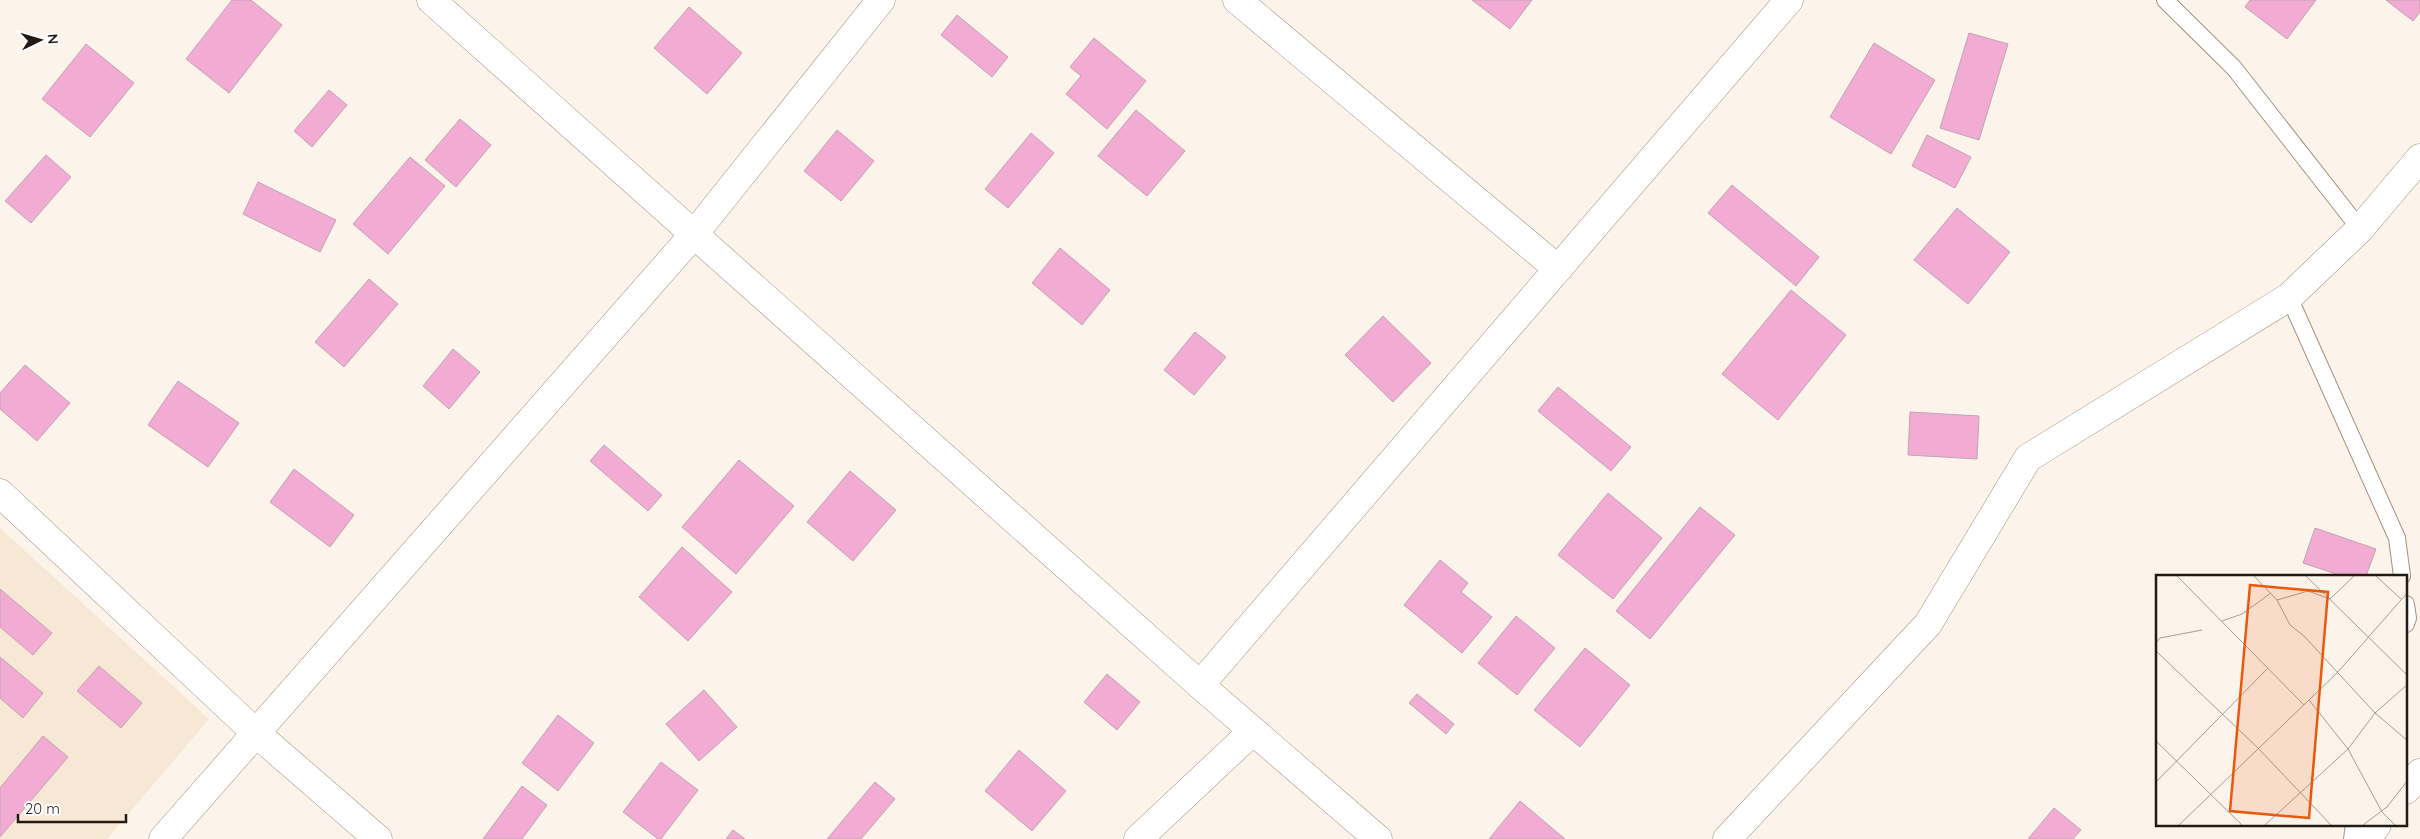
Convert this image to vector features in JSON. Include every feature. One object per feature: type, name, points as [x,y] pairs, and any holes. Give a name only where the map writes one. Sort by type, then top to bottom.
[{"type":"street","points":[[431,0],[695,233],[1200,685],[1378,839]]},
{"type":"street","points":[[162,839],[257,734],[695,233],[881,0]]},
{"type":"street","points":[[1237,0],[1558,269]]},
{"type":"street","points":[[1200,685],[1789,0]]},
{"type":"street","points":[[1727,839],[1928,624],[2028,458],[2289,297],[2360,229],[2420,158]]},
{"type":"street","points":[[0,492],[257,734],[378,839]]},
{"type":"street","points":[[1138,839],[1253,731]]},
{"type":"street","points":[[2408,788],[2420,773]]},
{"type":"street","points":[[2366,839],[2376,826]]},
{"type":"lane","points":[[2165,0],[2234,68],[2360,229]]},
{"type":"lane","points":[[2289,297],[2396,538],[2402,575]]},
{"type":"lane","points":[[2352,839],[2354,826]]},
{"type":"shaded area","points":[[0,528],[209,719],[107,839],[0,839]]},
{"type":"building","points":[[232,0],[251,0],[282,25],[229,93],[186,59]]},
{"type":"building","points":[[1472,0],[1532,0],[1510,29]]},
{"type":"building","points":[[2250,0],[2316,0],[2287,39],[2245,7]]},
{"type":"building","points":[[2386,0],[2420,0],[2420,12],[2413,21]]},
{"type":"building","points":[[689,7],[742,53],[707,94],[654,48]]},
{"type":"building","points":[[957,15],[1008,57],[992,77],[941,35]]},
{"type":"building","points":[[1969,33],[2008,44],[1979,140],[1940,128]]},
{"type":"building","points":[[1094,38],[1146,81],[1107,129],[1066,94],[1081,76],[1070,67]]},
{"type":"building","points":[[1874,43],[1935,80],[1891,154],[1830,117]]},
{"type":"building","points":[[86,44],[134,83],[90,137],[42,99]]},
{"type":"building","points":[[329,90],[347,105],[312,147],[294,131]]},
{"type":"building","points":[[1136,110],[1185,151],[1147,196],[1098,156]]},
{"type":"building","points":[[460,119],[491,145],[456,187],[425,160]]},
{"type":"building","points":[[837,130],[874,161],[841,201],[804,171]]},
{"type":"building","points":[[1031,133],[1054,153],[1008,208],[985,189]]},
{"type":"building","points":[[1927,135],[1971,157],[1955,188],[1912,166]]},
{"type":"building","points":[[46,155],[71,177],[31,223],[5,201]]},
{"type":"building","points":[[410,157],[445,186],[388,254],[353,224]]},
{"type":"building","points":[[258,182],[336,220],[320,252],[243,214]]},
{"type":"building","points":[[1732,185],[1819,257],[1796,286],[1708,213]]},
{"type":"building","points":[[1957,208],[2010,252],[1968,304],[1914,260]]},
{"type":"building","points":[[1060,248],[1110,290],[1082,325],[1032,283]]},
{"type":"building","points":[[369,279],[398,304],[344,367],[315,342]]},
{"type":"building","points":[[1791,290],[1846,335],[1778,420],[1722,374]]},
{"type":"building","points":[[1383,316],[1431,363],[1393,402],[1345,355]]},
{"type":"building","points":[[1195,332],[1226,357],[1194,395],[1164,370]]},
{"type":"building","points":[[453,349],[480,372],[449,409],[423,386]]},
{"type":"building","points":[[25,365],[70,403],[37,441],[0,409],[0,393]]},
{"type":"building","points":[[178,381],[239,423],[208,467],[148,425]]},
{"type":"building","points":[[1558,387],[1631,447],[1611,471],[1538,411]]},
{"type":"building","points":[[1910,412],[1979,416],[1977,459],[1908,455]]},
{"type":"building","points":[[604,445],[662,495],[648,511],[590,461]]},
{"type":"building","points":[[739,460],[794,506],[736,574],[682,527]]},
{"type":"building","points":[[294,469],[354,515],[330,547],[270,502]]},
{"type":"building","points":[[850,471],[896,510],[853,561],[807,522]]},
{"type":"building","points":[[1608,493],[1662,538],[1613,599],[1558,555]]},
{"type":"building","points":[[1700,507],[1735,535],[1650,639],[1616,611]]},
{"type":"building","points":[[2315,528],[2376,549],[2366,575],[2339,575],[2303,563]]},
{"type":"building","points":[[682,547],[732,592],[688,641],[639,597]]},
{"type":"building","points":[[1440,560],[1468,583],[1461,592],[1492,617],[1462,653],[1404,605]]},
{"type":"building","points":[[0,589],[52,633],[33,655],[0,627]]},
{"type":"building","points":[[1516,616],[1555,648],[1517,695],[1478,663]]},
{"type":"building","points":[[1585,648],[1630,685],[1580,747],[1534,710]]},
{"type":"building","points":[[0,657],[43,693],[23,718],[0,698]]},
{"type":"building","points":[[99,666],[142,703],[121,728],[77,691]]},
{"type":"building","points":[[1107,674],[1140,702],[1117,730],[1084,702]]},
{"type":"building","points":[[704,690],[737,727],[699,761],[666,724]]},
{"type":"building","points":[[1417,694],[1454,724],[1446,734],[1409,703]]},
{"type":"building","points":[[558,715],[594,743],[558,791],[522,763]]},
{"type":"building","points":[[43,736],[68,757],[0,837],[0,788]]},
{"type":"building","points":[[1019,750],[1066,791],[1032,831],[985,791]]},
{"type":"building","points":[[661,762],[698,790],[661,839],[658,839],[623,812]]},
{"type":"building","points":[[875,782],[895,799],[861,839],[827,839]]},
{"type":"building","points":[[522,786],[547,805],[522,839],[483,839]]},
{"type":"building","points":[[1520,801],[1565,839],[1489,839]]},
{"type":"building","points":[[2054,808],[2081,830],[2073,839],[2028,839]]},
{"type":"building","points":[[733,830],[745,839],[726,839]]}]
